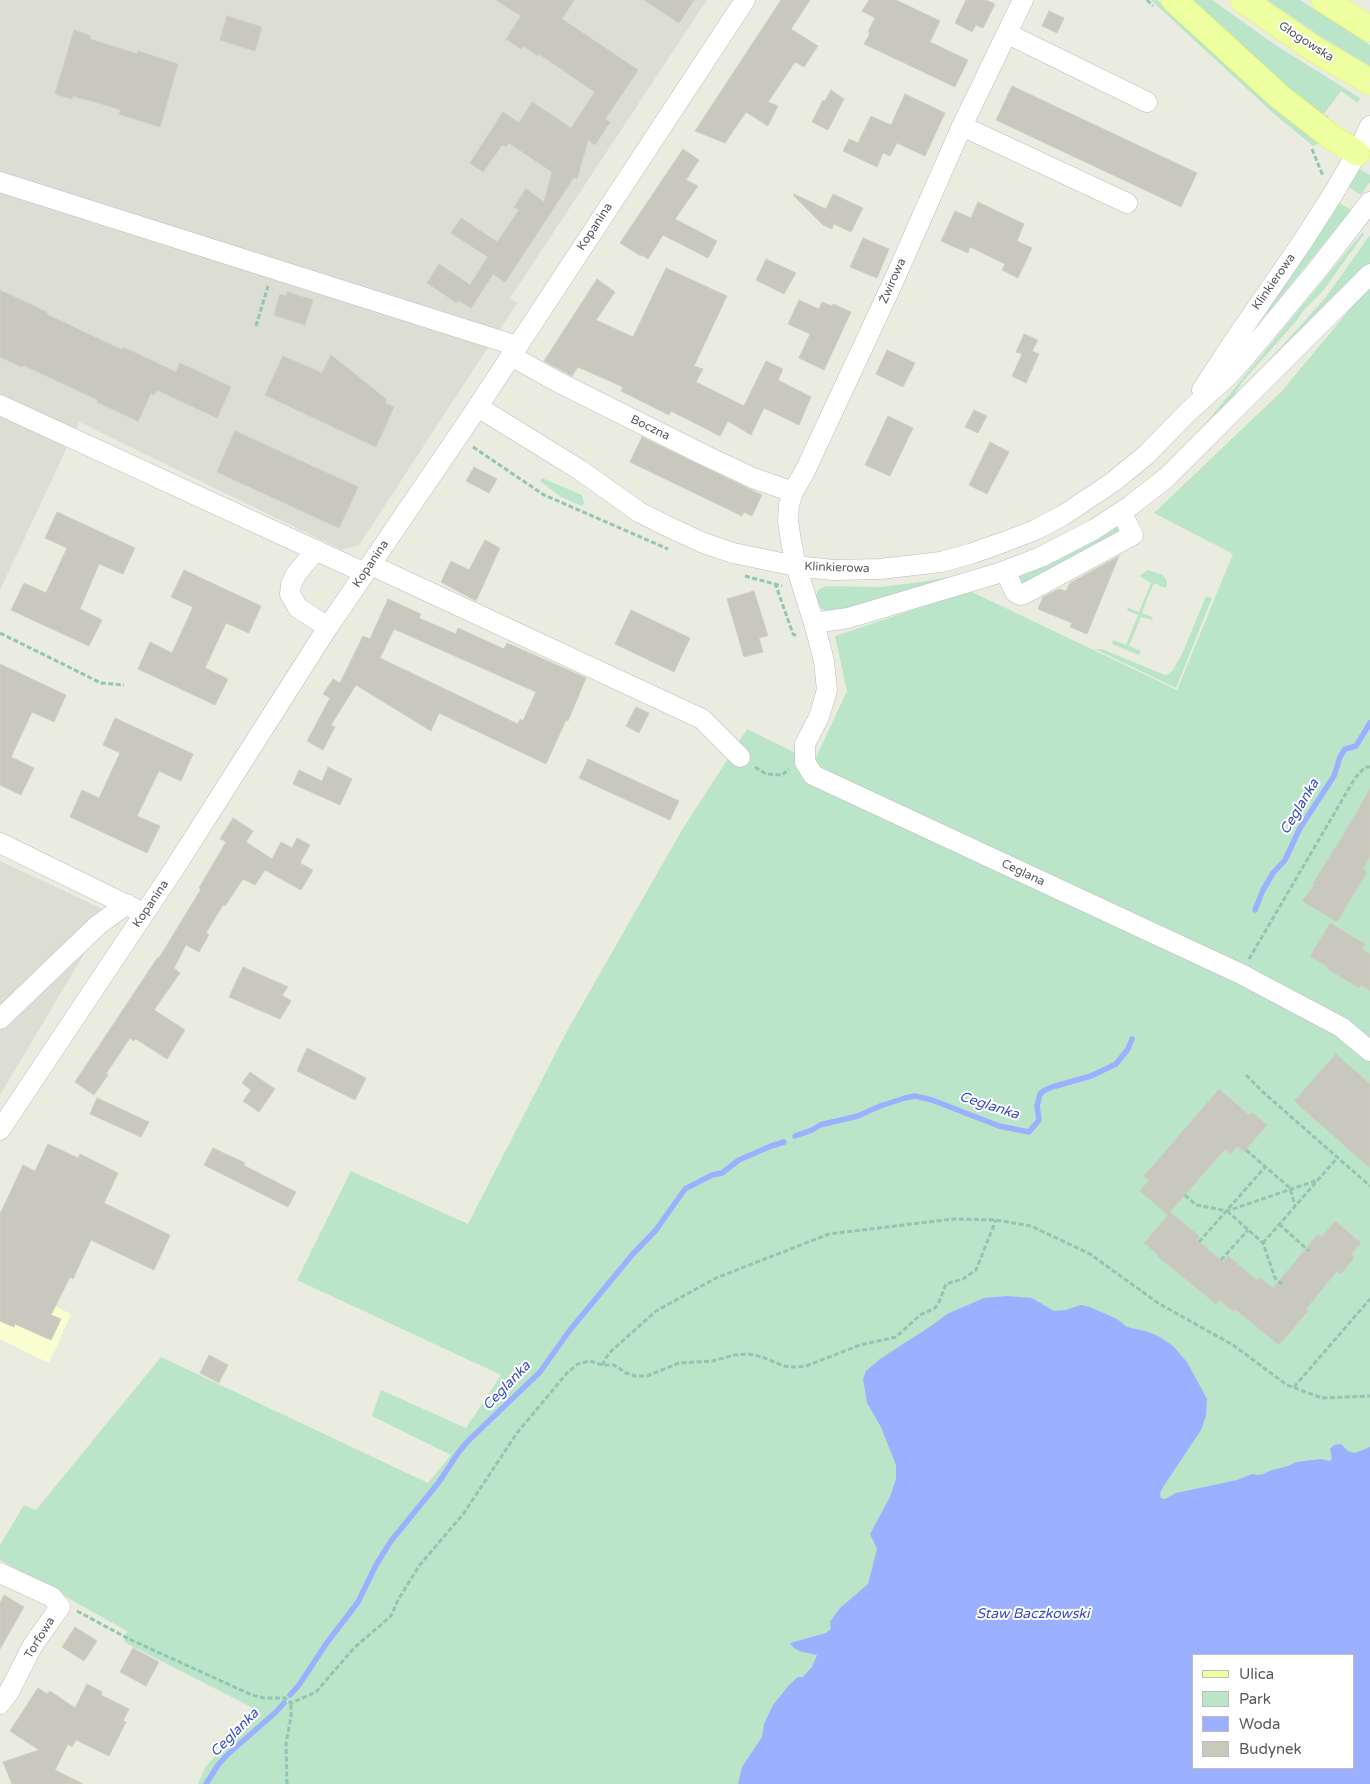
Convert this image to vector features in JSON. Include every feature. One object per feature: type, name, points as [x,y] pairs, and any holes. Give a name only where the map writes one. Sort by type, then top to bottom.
[{"type":"main road","points":[[1174,0],[1280,97],[1330,136],[1364,156]]},
{"type":"main road","name":"Głogowska","points":[[1243,0],[1314,49],[1370,82]]},
{"type":"main road","points":[[1324,0],[1370,29]]},
{"type":"street","name":"Kopanina","points":[[0,1130],[135,909],[174,869],[328,627],[478,407],[745,0]]},
{"type":"street","name":"Żwirowa","points":[[810,632],[788,521],[789,505],[793,492],[805,471],[850,374],[962,126],[1024,0]]},
{"type":"street","points":[[1008,34],[1147,102]]},
{"type":"street","points":[[962,126],[1127,203]]},
{"type":"street","name":"Klinkierowa","points":[[1189,411],[1232,344],[1364,156],[1370,126]]},
{"type":"street","name":"Boczna","points":[[0,182],[514,351],[558,382],[753,478],[793,492]]},
{"type":"street","name":"Klinkierowa","points":[[478,407],[580,470],[639,512],[701,542],[733,553],[796,566],[858,570],[909,567],[940,562],[970,554],[1035,530],[1062,516],[1113,482],[1150,451],[1189,411],[1228,376],[1318,269],[1370,202]]},
{"type":"street","points":[[805,762],[805,744],[819,717],[827,690],[824,661],[810,632],[848,618],[1005,571],[1068,544],[1121,512],[1166,478],[1370,274]]},
{"type":"street","points":[[0,405],[316,550],[368,569],[702,719],[740,757]]},
{"type":"street","points":[[1005,571],[1015,592],[1020,595],[1024,594],[1133,535],[1121,512]]},
{"type":"street","points":[[316,550],[296,574],[291,585],[290,594],[298,608],[328,627]]},
{"type":"street","name":"Ceglana","points":[[805,762],[813,775],[835,786],[1241,974],[1341,1027],[1370,1051]]},
{"type":"street","points":[[0,843],[135,909]]},
{"type":"street","points":[[0,1019],[98,925],[135,909]]},
{"type":"street","name":"Torfowa","points":[[0,1573],[52,1597],[60,1607],[33,1645],[9,1692],[0,1704]]},
{"type":"path","points":[[256,326],[269,284]]},
{"type":"path","points":[[458,437],[544,495]]},
{"type":"path","points":[[775,583],[793,634],[810,632]]},
{"type":"path","points":[[0,633],[101,683],[124,685]]},
{"type":"path","points":[[740,757],[766,774],[782,775],[788,769],[805,762]]},
{"type":"path","points":[[1241,974],[1264,931],[1355,778],[1365,767],[1370,767]]},
{"type":"path","points":[[1246,1075],[1370,1186]]},
{"type":"path","points":[[1246,1150],[1290,1188],[1295,1206]]},
{"type":"path","points":[[1263,1243],[1338,1157]]},
{"type":"path","points":[[1199,1242],[1266,1166]]},
{"type":"path","points":[[1227,1211],[1318,1180]]},
{"type":"path","points":[[1185,1195],[1196,1204],[1227,1211],[1263,1243],[1276,1278],[1282,1284]]},
{"type":"path","points":[[602,1365],[609,1353],[656,1311],[716,1278],[829,1234],[953,1219],[996,1220],[1031,1226],[1090,1254],[1158,1303],[1233,1345],[1287,1385],[1322,1398],[1370,1396]]},
{"type":"path","points":[[291,1703],[316,1692],[354,1648],[391,1616],[398,1600],[419,1566],[464,1513],[517,1432],[567,1373],[578,1364],[590,1361],[614,1366],[636,1376],[647,1376],[679,1362],[713,1361],[734,1355],[749,1354],[784,1366],[795,1367],[806,1366],[860,1345],[896,1338],[920,1315],[934,1308],[939,1302],[946,1284],[963,1279],[976,1270],[996,1220]]},
{"type":"path","points":[[1279,1224],[1309,1251]]},
{"type":"path","points":[[1221,1260],[1248,1230]]},
{"type":"path","points":[[1294,1387],[1370,1299]]},
{"type":"path","points":[[60,1607],[71,1608],[129,1639],[252,1695],[264,1698],[285,1698],[291,1703]]},
{"type":"path","points":[[287,1784],[286,1743],[291,1717],[291,1703]]},
{"type":"shaded area","points":[[0,0],[707,0],[510,298],[517,303],[359,545],[342,550],[79,422],[0,590]]},
{"type":"shaded area","points":[[0,861],[109,912],[0,1095]]},
{"type":"shaded area","points":[[0,1280],[71,1314],[49,1363],[0,1339]]},
{"type":"green space","points":[[1151,0],[1157,0],[1320,143],[1313,146],[1273,113]]},
{"type":"green space","points":[[1191,0],[1212,0],[1277,46],[1360,98],[1358,103],[1341,91],[1324,114],[1329,116],[1327,119],[1297,96]]},
{"type":"green space","points":[[1267,0],[1300,0],[1370,45],[1370,66],[1321,37]]},
{"type":"green space","points":[[1359,169],[1370,175],[1370,182],[1361,195],[1347,186]]},
{"type":"green space","points":[[1338,202],[1351,210],[1267,314],[1266,313]]},
{"type":"green space","points":[[1362,233],[1364,234],[1322,292],[1303,311],[1243,381],[1234,395],[1236,398],[1176,455],[1201,429]]},
{"type":"green space","points":[[1370,235],[1370,265],[1248,384],[1326,297]]},
{"type":"green space","points":[[1370,285],[1370,1784],[198,1784],[206,1766],[257,1710],[124,1642],[127,1631],[0,1560],[0,1545],[24,1505],[36,1510],[161,1357],[428,1483],[451,1455],[372,1416],[381,1390],[466,1428],[501,1375],[297,1280],[351,1171],[468,1224],[567,1031],[682,830],[747,729],[814,762],[847,691],[835,636],[970,591],[1177,690],[1233,554],[1154,513],[1282,391]]},
{"type":"green space","points":[[542,478],[582,495],[584,503],[582,506],[561,497],[540,481]]},
{"type":"green space","points":[[1115,524],[1122,530],[1081,556],[1018,586],[1013,574]]},
{"type":"green space","points":[[1148,570],[1163,575],[1167,581],[1167,586],[1165,588],[1154,583],[1147,599],[1142,613],[1152,617],[1153,620],[1141,617],[1129,646],[1141,651],[1139,655],[1112,644],[1113,640],[1126,645],[1138,615],[1127,609],[1139,612],[1151,583],[1139,576]]},
{"type":"green space","points":[[961,575],[857,607],[826,611],[819,607],[815,599],[818,590],[826,586],[880,587]]},
{"type":"green space","points":[[1206,596],[1212,598],[1176,688],[1095,649],[1102,649],[1165,675],[1168,674],[1173,670],[1183,652]]},
{"type":"water","name":"Staw Baczkowski","points":[[1007,1296],[1032,1298],[1054,1311],[1066,1310],[1081,1305],[1090,1307],[1117,1319],[1127,1327],[1149,1332],[1160,1337],[1173,1346],[1187,1362],[1207,1399],[1206,1416],[1201,1430],[1163,1487],[1160,1494],[1161,1498],[1165,1499],[1176,1493],[1237,1480],[1252,1474],[1264,1474],[1296,1462],[1321,1459],[1329,1461],[1332,1459],[1330,1449],[1334,1445],[1341,1444],[1348,1451],[1355,1453],[1370,1447],[1370,1784],[738,1784],[742,1767],[762,1737],[764,1724],[773,1705],[789,1685],[798,1677],[803,1677],[812,1667],[817,1655],[802,1652],[794,1648],[790,1643],[826,1633],[831,1629],[830,1622],[840,1608],[868,1584],[877,1549],[870,1534],[890,1497],[896,1479],[896,1465],[881,1427],[867,1403],[863,1379],[866,1371],[880,1359],[947,1314],[984,1298]]},
{"type":"building","points":[[496,0],[574,0],[562,19],[638,70],[605,119],[610,122],[595,145],[588,140],[577,179],[574,177],[505,282],[493,274],[471,308],[458,300],[457,303],[427,283],[439,264],[470,285],[488,257],[451,233],[461,218],[497,242],[519,210],[514,207],[526,189],[544,202],[552,172],[509,143],[506,147],[502,145],[483,172],[470,163],[503,112],[519,123],[532,102],[571,128],[595,92],[539,54],[538,56],[523,46],[521,49],[506,39],[521,16]]},
{"type":"building","points":[[644,0],[694,0],[679,23]]},
{"type":"building","points":[[781,0],[810,0],[791,29],[818,46],[804,67],[795,62],[768,102],[778,106],[768,126],[746,112],[725,143],[695,131]]},
{"type":"building","points":[[869,0],[896,0],[940,21],[930,42],[968,60],[955,87],[864,44],[875,18],[862,11]]},
{"type":"building","points":[[966,0],[986,0],[995,4],[983,28],[976,25],[972,32],[955,23]]},
{"type":"building","points":[[1049,11],[1064,18],[1057,33],[1042,26]]},
{"type":"building","points":[[227,16],[262,27],[255,51],[220,40]]},
{"type":"building","points":[[74,30],[91,36],[90,39],[137,54],[138,51],[178,64],[160,127],[119,114],[121,110],[102,104],[73,96],[72,99],[55,94]]},
{"type":"building","points":[[1012,86],[1197,173],[1181,207],[996,120]]},
{"type":"building","points":[[831,90],[844,99],[828,130],[812,122],[823,100],[825,101]]},
{"type":"building","points":[[905,94],[945,113],[925,156],[897,143],[890,156],[883,153],[877,167],[843,151],[849,139],[858,143],[871,116],[891,125]]},
{"type":"building","points":[[683,149],[699,160],[686,180],[698,186],[675,219],[717,241],[708,258],[663,235],[648,259],[620,243]]},
{"type":"building","points":[[794,194],[826,209],[833,194],[863,208],[851,232],[834,224],[832,229],[823,225]]},
{"type":"building","points":[[978,202],[1024,224],[1017,241],[1032,248],[1018,278],[1002,270],[1005,264],[970,247],[968,253],[941,241],[955,211],[971,218]]},
{"type":"building","points":[[863,238],[889,249],[877,278],[850,267]]},
{"type":"building","points":[[766,259],[796,273],[784,294],[756,280]]},
{"type":"building","points":[[666,268],[727,296],[694,366],[703,369],[696,382],[744,406],[766,361],[783,369],[778,380],[811,397],[799,425],[764,408],[751,435],[728,421],[720,436],[671,411],[669,415],[621,391],[623,387],[578,367],[572,376],[544,361],[597,279],[615,292],[596,320],[633,337]]},
{"type":"building","points":[[0,290],[122,350],[123,347],[176,372],[180,363],[231,387],[217,418],[157,390],[154,395],[151,393],[138,421],[23,365],[22,367],[0,357]]},
{"type":"building","points":[[287,292],[313,300],[305,325],[274,315],[280,294],[286,296]]},
{"type":"building","points":[[799,300],[819,309],[822,302],[832,306],[833,304],[851,312],[824,370],[799,358],[810,334],[788,324]]},
{"type":"building","points":[[1024,334],[1038,340],[1032,351],[1039,354],[1026,383],[1012,376],[1022,354],[1016,352]]},
{"type":"building","points":[[887,350],[915,363],[903,387],[876,374]]},
{"type":"building","points":[[331,355],[386,399],[385,403],[394,407],[376,447],[265,395],[283,356],[322,373]]},
{"type":"building","points":[[974,410],[987,416],[978,433],[965,427]]},
{"type":"building","points":[[888,416],[913,428],[890,476],[865,465]]},
{"type":"building","points":[[235,431],[358,487],[339,528],[217,472]]},
{"type":"building","points":[[642,437],[762,495],[752,516],[744,512],[742,516],[630,462]]},
{"type":"building","points":[[990,442],[1009,452],[987,494],[969,485]]},
{"type":"building","points":[[474,467],[497,479],[489,493],[466,481]]},
{"type":"building","points":[[57,512],[135,548],[123,574],[99,564],[80,609],[102,620],[89,646],[11,610],[24,583],[46,593],[67,548],[45,538]]},
{"type":"building","points":[[485,540],[500,548],[476,601],[441,582],[451,561],[469,570]]},
{"type":"building","points":[[1119,556],[1087,634],[1070,627],[1072,623],[1038,609],[1043,597],[1059,589],[1066,591],[1070,583]]},
{"type":"building","points":[[184,570],[261,606],[249,633],[226,623],[205,668],[228,679],[215,705],[138,669],[150,642],[172,653],[193,607],[171,597]]},
{"type":"building","points":[[754,591],[768,636],[759,638],[763,652],[744,657],[727,599]]},
{"type":"building","points":[[388,599],[421,614],[419,618],[456,634],[458,628],[504,649],[507,643],[586,678],[568,721],[566,720],[546,764],[439,713],[431,731],[356,685],[331,725],[335,727],[323,750],[307,741],[330,698],[323,694],[333,679],[340,683],[363,636],[370,639]],"holes":[[[394,629],[536,692],[523,721],[520,719],[518,724],[380,658]]]},
{"type":"building","points":[[631,610],[690,638],[674,672],[615,644]]},
{"type":"building","points":[[0,664],[66,695],[54,722],[32,712],[11,757],[34,768],[21,795],[0,785]]},
{"type":"building","points":[[636,707],[649,713],[639,733],[626,726]]},
{"type":"building","points":[[115,718],[193,754],[181,781],[159,771],[137,816],[160,826],[147,853],[70,817],[82,790],[99,798],[120,753],[103,745]]},
{"type":"building","points":[[588,759],[679,801],[670,820],[579,778]]},
{"type":"building","points":[[328,767],[352,779],[340,805],[293,784],[299,770],[322,781]]},
{"type":"building","points":[[1370,789],[1370,857],[1363,869],[1367,872],[1337,922],[1302,901],[1315,884],[1313,883]]},
{"type":"building","points":[[233,818],[253,831],[246,842],[272,859],[281,842],[292,848],[297,838],[310,845],[300,863],[313,870],[301,890],[265,870],[255,885],[243,879],[225,906],[223,905],[206,933],[209,935],[199,952],[186,945],[174,968],[180,973],[154,1010],[185,1030],[167,1059],[136,1039],[134,1041],[130,1038],[94,1095],[75,1082],[159,958],[201,889],[199,888],[226,842],[220,839]]},
{"type":"building","points":[[1330,923],[1365,944],[1362,949],[1370,954],[1370,991],[1361,985],[1359,988],[1327,969],[1328,967],[1310,956]]},
{"type":"building","points":[[243,967],[288,987],[282,995],[291,1001],[280,1019],[229,997]]},
{"type":"building","points":[[307,1048],[366,1078],[355,1100],[297,1071]]},
{"type":"building","points":[[1336,1054],[1370,1084],[1370,1168],[1294,1101]]},
{"type":"building","points":[[250,1072],[275,1089],[259,1112],[243,1101],[251,1090],[242,1083]]},
{"type":"building","points":[[1219,1089],[1249,1115],[1252,1112],[1267,1125],[1244,1152],[1237,1146],[1231,1154],[1225,1149],[1170,1212],[1199,1236],[1197,1240],[1223,1262],[1228,1256],[1257,1280],[1259,1277],[1273,1288],[1318,1234],[1322,1237],[1335,1221],[1361,1243],[1351,1254],[1354,1258],[1341,1274],[1337,1271],[1306,1309],[1308,1311],[1279,1345],[1235,1309],[1234,1312],[1219,1300],[1216,1304],[1157,1256],[1144,1243],[1168,1215],[1140,1191],[1149,1180],[1144,1176]]},
{"type":"building","points":[[97,1098],[149,1122],[141,1137],[90,1114]]},
{"type":"building","points":[[48,1144],[78,1158],[80,1154],[118,1173],[104,1203],[170,1235],[154,1270],[91,1240],[73,1279],[70,1277],[51,1315],[61,1319],[51,1340],[15,1324],[14,1327],[0,1321],[0,1214],[23,1165],[35,1171]]},
{"type":"building","points":[[213,1148],[245,1163],[243,1165],[296,1192],[288,1207],[204,1165]]},
{"type":"building","points":[[209,1355],[228,1365],[219,1383],[200,1373]]},
{"type":"building","points":[[4,1595],[24,1607],[0,1649],[0,1603]]},
{"type":"building","points":[[75,1627],[97,1641],[84,1661],[62,1647]]},
{"type":"building","points":[[133,1648],[159,1662],[146,1686],[120,1672]]},
{"type":"building","points":[[87,1684],[102,1692],[101,1695],[129,1709],[123,1721],[126,1722],[109,1756],[76,1740],[72,1747],[68,1744],[55,1770],[83,1784],[12,1784],[3,1762],[39,1750],[10,1731],[38,1688],[47,1694],[50,1691],[75,1708]]},
{"type":"waterway","name":"Ceglanka","points":[[1255,910],[1263,890],[1273,873],[1285,860],[1300,828],[1334,776],[1340,757],[1345,749],[1356,746],[1370,723]]},
{"type":"waterway","name":"Ceglanka","points":[[795,1136],[820,1125],[858,1116],[880,1106],[915,1096],[932,1100],[999,1126],[1029,1132],[1039,1120],[1037,1106],[1040,1094],[1052,1087],[1091,1076],[1116,1064],[1128,1049],[1132,1039]]},
{"type":"waterway","name":"Ceglanka","points":[[290,1695],[358,1602],[376,1565],[391,1541],[439,1482],[458,1453],[467,1442],[540,1372],[570,1330],[632,1255],[656,1230],[685,1189],[712,1175],[722,1173],[739,1160],[784,1142]]},
{"type":"waterway","name":"Ceglanka","points":[[206,1784],[218,1765],[228,1754],[284,1703]]}]
